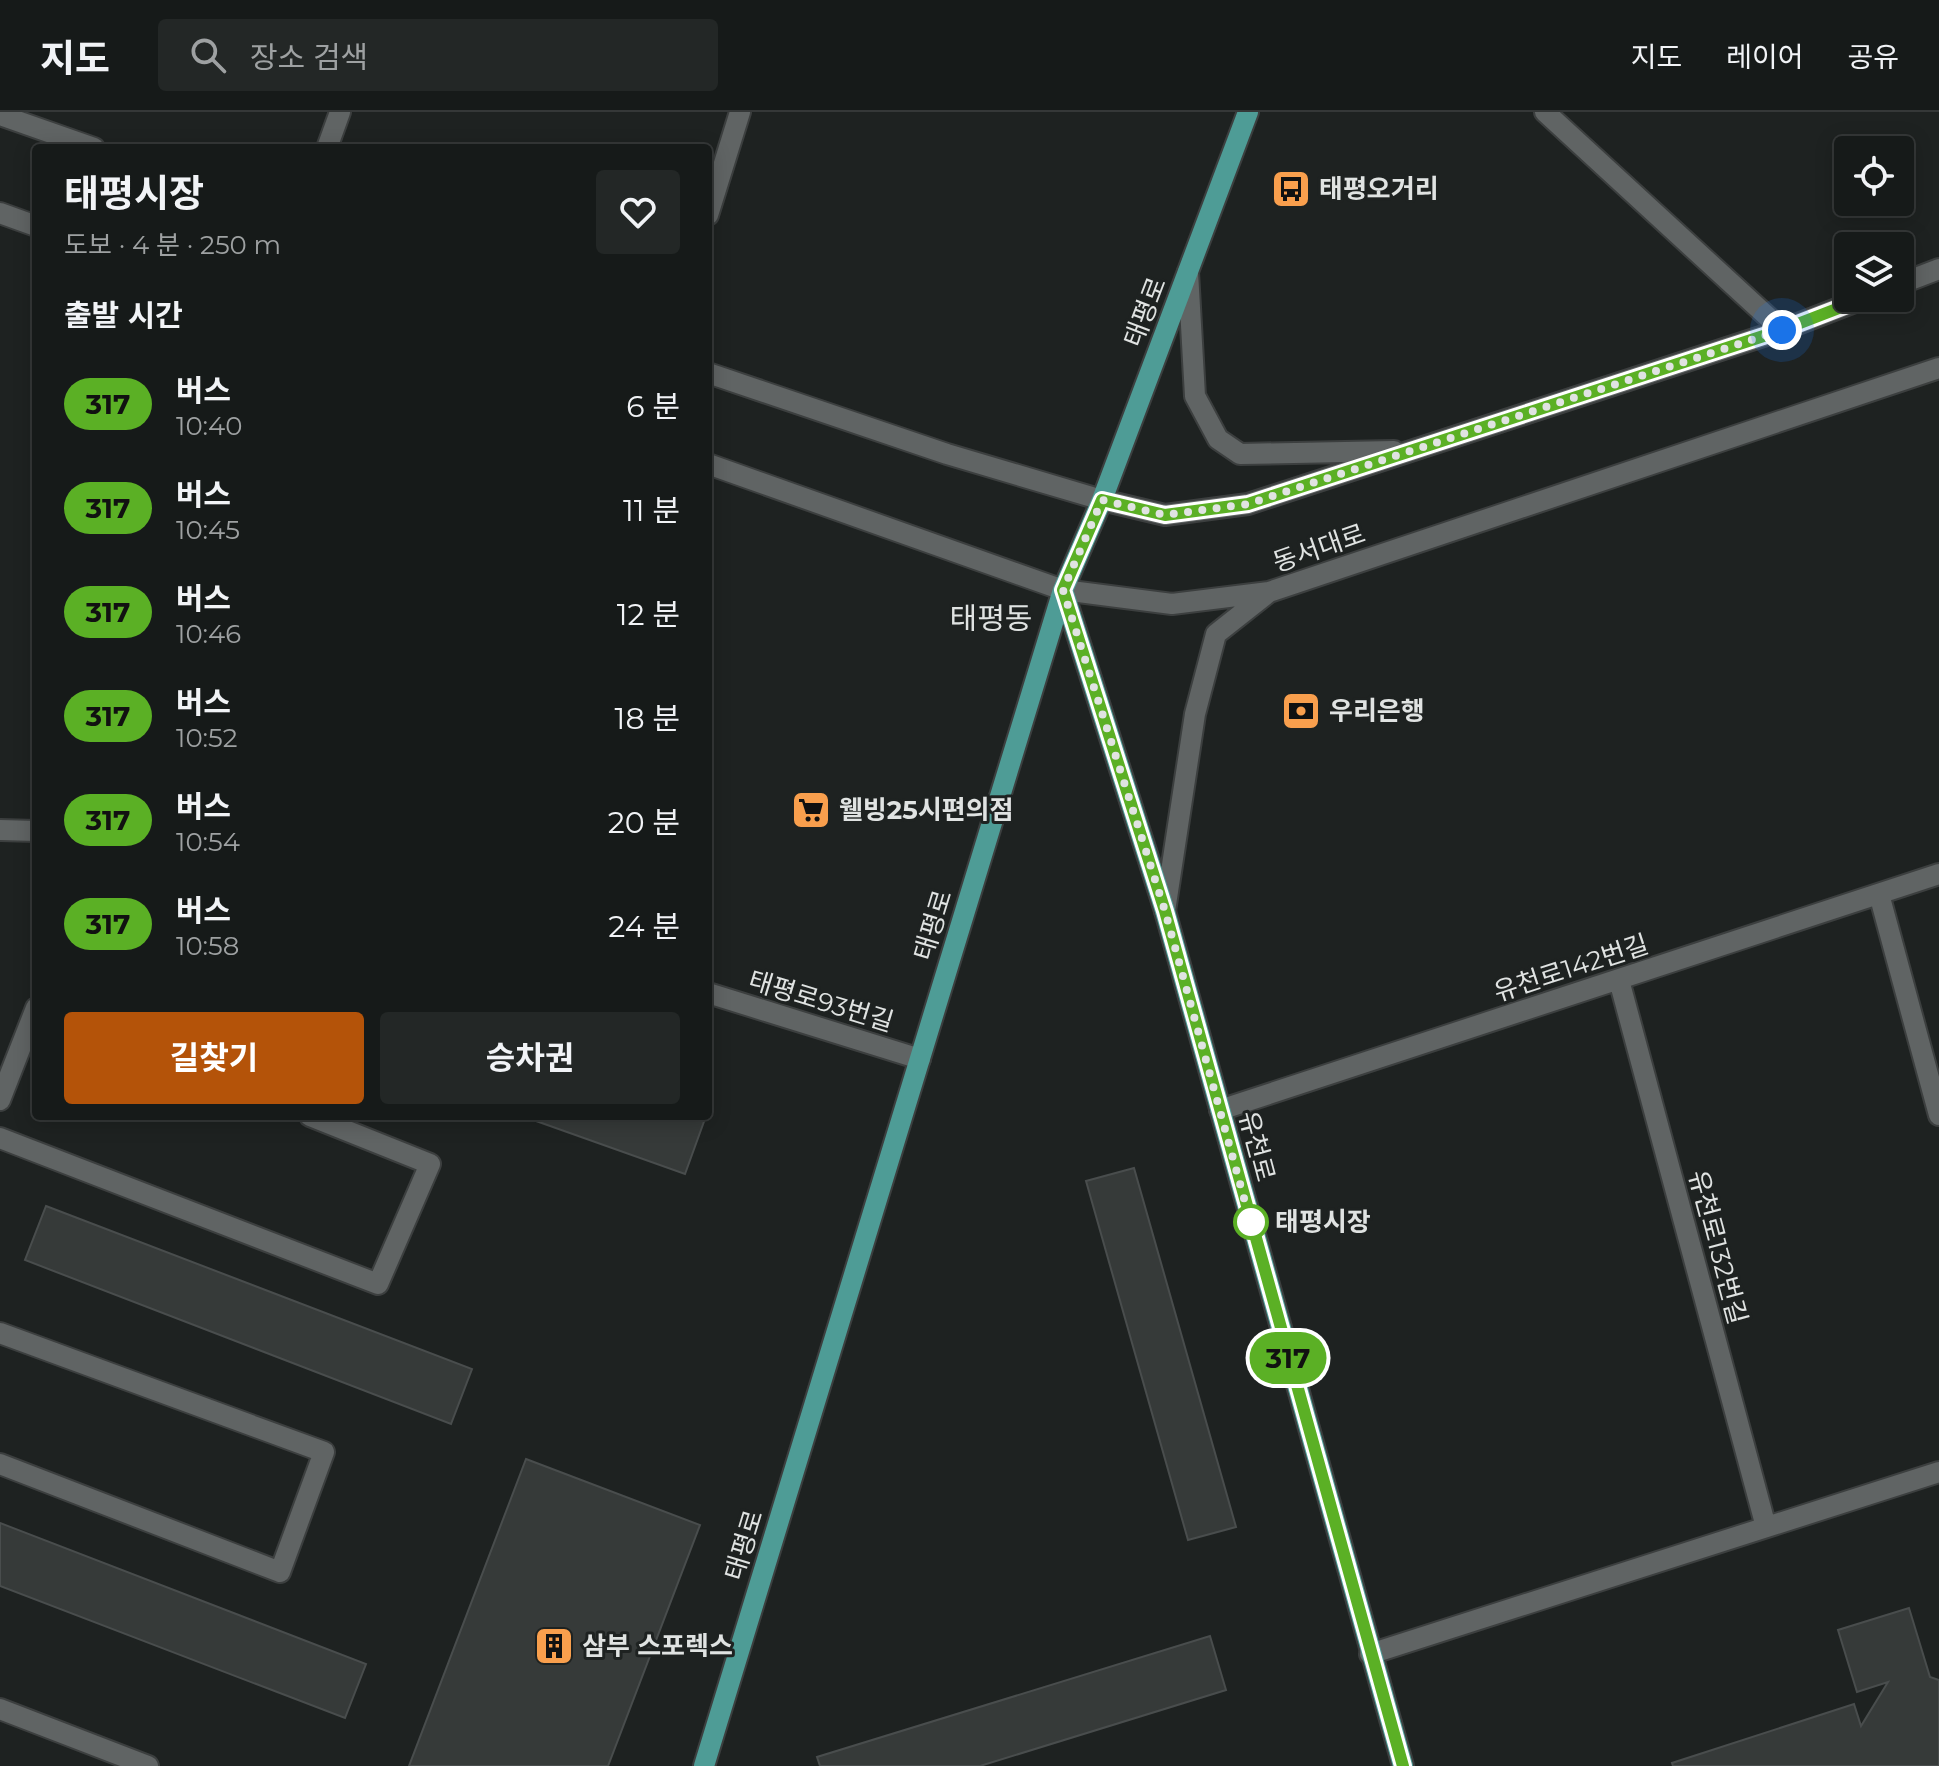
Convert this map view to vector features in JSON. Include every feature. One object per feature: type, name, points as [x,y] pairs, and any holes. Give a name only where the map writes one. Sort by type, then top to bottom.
[{"type":"main road","name":"태평로","points":[[704,1766],[1063,590],[1102,500],[1248,112]]},
{"type":"main road","name":"유천로","points":[[1063,590],[1165,911],[1403,1766]]},
{"type":"street","points":[[328,144],[340,112]]},
{"type":"street","points":[[712,202],[740,112]]},
{"type":"street","points":[[1545,112],[1782,330]]},
{"type":"street","points":[[0,115],[83,144]]},
{"type":"street","points":[[0,213],[32,225]]},
{"type":"street","points":[[1914,279],[1939,269]]},
{"type":"street","points":[[1188,272],[1195,396],[1218,439],[1240,454],[1418,450]]},
{"type":"street","points":[[712,374],[947,454],[1102,500],[1165,515],[1248,504],[1782,330],[1834,310]]},
{"type":"street","name":"동서대로","points":[[712,465],[1063,590],[1172,604],[1269,592],[1939,368]]},
{"type":"street","points":[[1165,911],[1195,714],[1216,634],[1269,592]]},
{"type":"street","points":[[0,830],[32,831]]},
{"type":"street","name":"유천로142번길","points":[[1220,1110],[1939,874]]},
{"type":"street","points":[[1879,894],[1939,1115]]},
{"type":"street","name":"유천로132번길","points":[[1619,980],[1766,1527]]},
{"type":"street","name":"태평로93번길","points":[[712,994],[920,1059]]},
{"type":"street","points":[[0,1100],[7,1061],[32,1015]]},
{"type":"street","points":[[0,1138],[378,1284],[430,1164],[320,1120]]},
{"type":"street","points":[[0,1333],[324,1452],[280,1572],[0,1464]]},
{"type":"street","points":[[1370,1654],[1939,1472]]},
{"type":"street","points":[[0,1709],[148,1766]]},
{"type":"building","points":[[533,1120],[705,1120],[685,1174]]},
{"type":"building","points":[[1134,1168],[1236,1527],[1188,1540],[1086,1181]]},
{"type":"building","points":[[46,1206],[472,1369],[451,1424],[25,1260]]},
{"type":"building","name":"삼부 스포렉스","points":[[526,1459],[700,1525],[608,1766],[409,1766]]},
{"type":"building","points":[[0,1523],[366,1664],[345,1718],[0,1586]]},
{"type":"building","points":[[1909,1608],[1930,1677],[1939,1680],[1939,1766],[1673,1766],[1672,1763],[1854,1704],[1861,1726],[1888,1682],[1857,1692],[1838,1630]]},
{"type":"building","points":[[1210,1636],[1226,1690],[980,1766],[820,1766],[817,1757]]},
{"type":"bus line","name":"317","points":[[1403,1766],[1165,911],[1063,590],[1102,500],[1165,515],[1248,504],[1782,330],[1834,310]]},
{"type":"place","name":"태평오거리","points":[[1291,189]]},
{"type":"place","name":"우리은행","points":[[1301,711]]},
{"type":"place","name":"웰빙25시편의점","points":[[811,810]]},
{"type":"place","name":"태평시장","points":[[1251,1222]]},
{"type":"place","name":"삼부 스포렉스","points":[[554,1646]]},
{"type":"district","name":"태평동","points":[[991,619]]},
{"type":"route","points":[[1251,1222],[1253,1231],[1165,911],[1063,590],[1102,500],[1165,515],[1248,504],[1782,330]]}]
